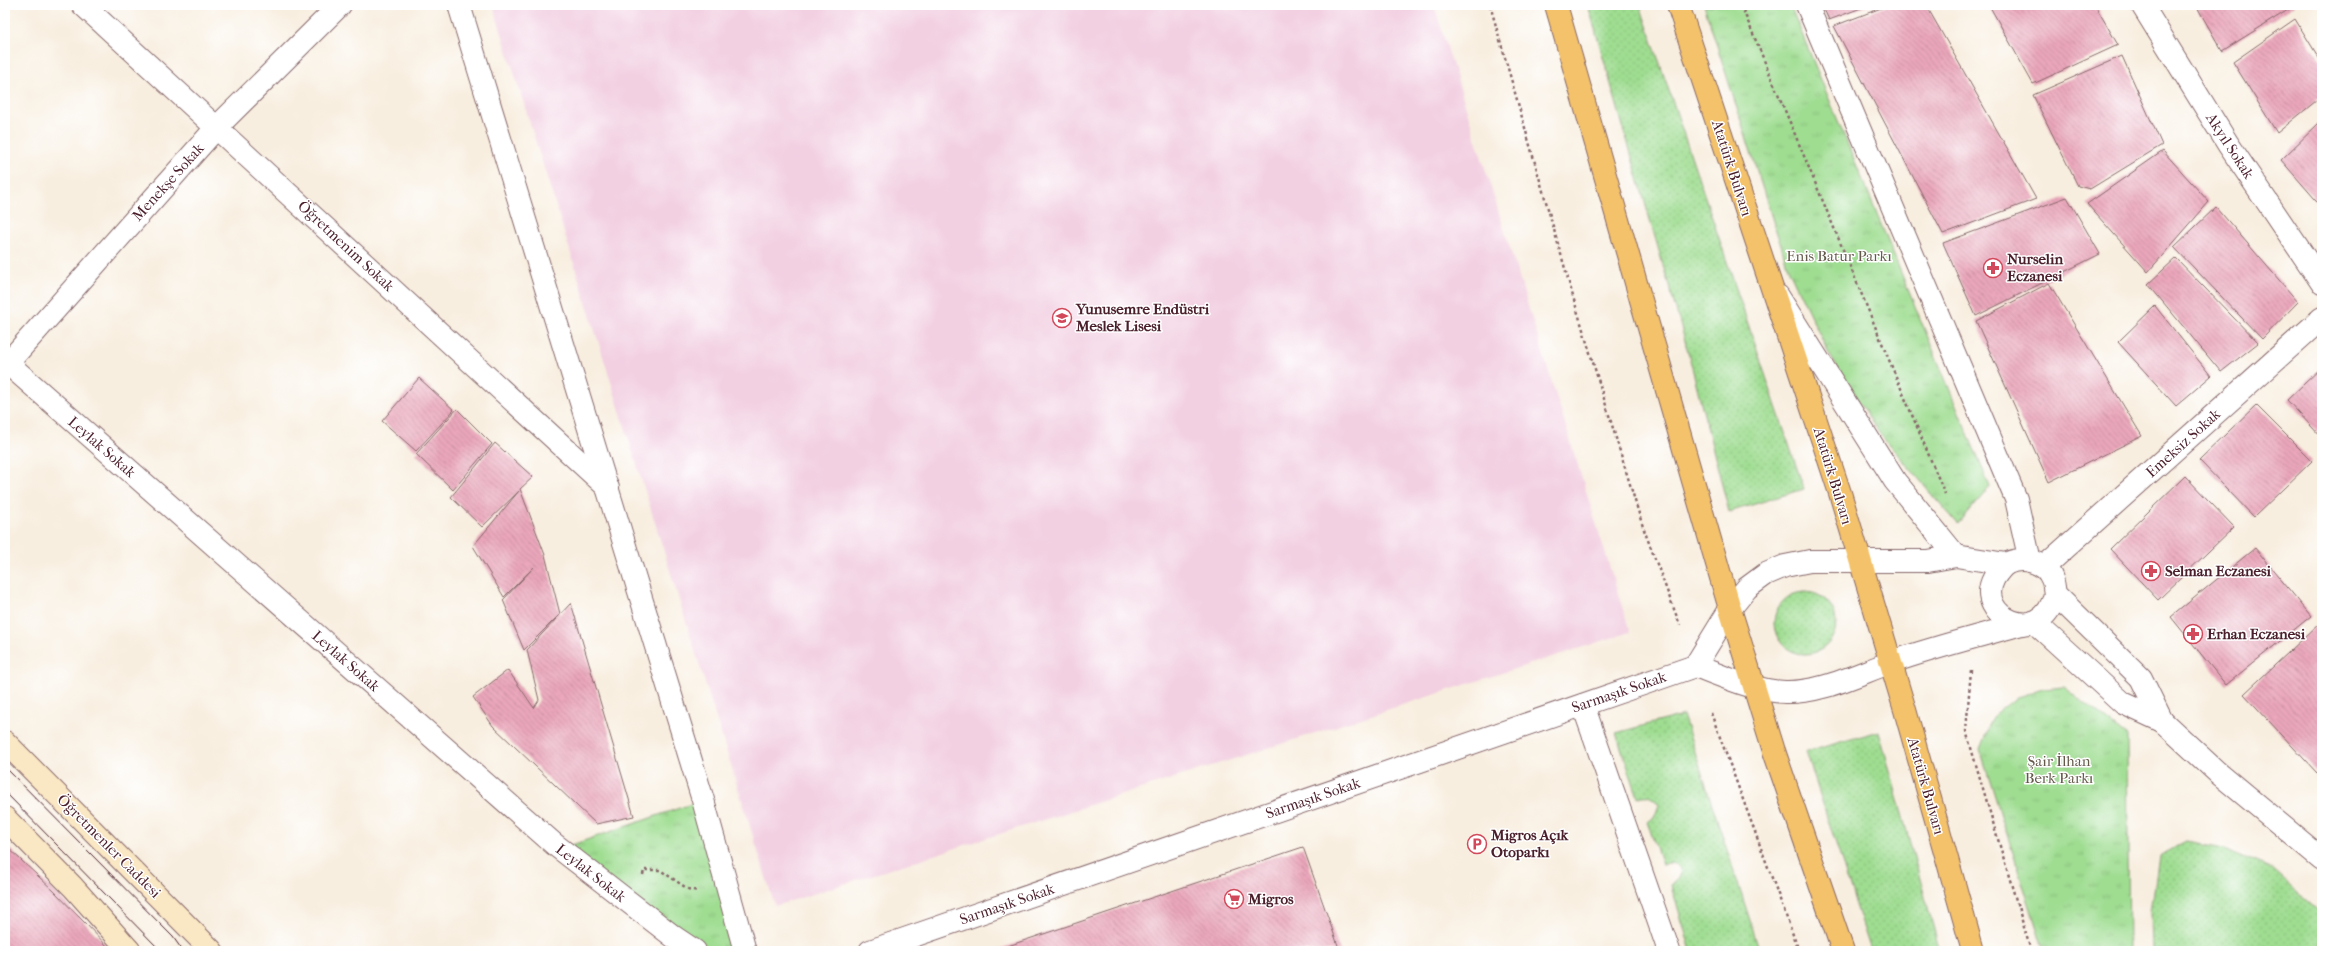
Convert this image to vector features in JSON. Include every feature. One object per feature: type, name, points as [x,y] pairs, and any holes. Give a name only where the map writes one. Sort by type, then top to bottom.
[{"type":"main road","points":[[1556,5],[1730,609],[1756,688],[1774,750],[1843,951]]},
{"type":"main road","name":"Atatürk Bulvarı","points":[[1678,5],[1840,493],[1973,951]]},
{"type":"main road","name":"Öğretmenler Caddesi","points":[[5,742],[212,951]]},
{"type":"main road","points":[[5,818],[73,887],[130,951]]},
{"type":"street","name":"Öğretmenim Sokak","points":[[83,5],[608,488]]},
{"type":"street","name":"Menekşe Sokak","points":[[6,363],[217,127],[340,5]]},
{"type":"street","points":[[459,5],[703,800],[744,951]]},
{"type":"street","points":[[1807,5],[2016,499],[2037,564]]},
{"type":"street","name":"Akyıl Sokak","points":[[2142,5],[2228,144],[2322,283]]},
{"type":"street","points":[[1771,284],[1895,480],[1956,556]]},
{"type":"street","name":"Emeksiz Sokak","points":[[2037,564],[2322,318]]},
{"type":"street","name":"Leylak Sokak","points":[[6,363],[554,844],[674,938],[695,951]]},
{"type":"street","points":[[2006,564],[1956,556],[1928,561],[1810,561],[1785,566],[1766,574],[1747,588],[1730,609],[1695,666],[1756,688],[1783,692],[1802,692],[1834,683],[1890,662],[2028,623],[2045,615],[2052,604],[2055,594],[2052,578],[2037,564],[2018,559],[2006,564],[1998,572],[1992,581],[1990,592],[1993,604],[2000,614],[2010,622],[2028,623],[2123,703],[2162,721],[2217,772],[2322,859]]},
{"type":"street","points":[[2055,594],[2141,678],[2162,721]]},
{"type":"street","name":"Sarmaşık Sokak","points":[[870,951],[1695,666]]},
{"type":"street","points":[[1583,705],[1669,951]]},
{"type":"path","points":[[1490,5],[1574,300],[1643,527],[1680,625]]},
{"type":"path","points":[[1741,5],[1945,495]]},
{"type":"path","points":[[1971,670],[1966,731],[2030,951]]},
{"type":"path","points":[[1711,713],[1799,951]]},
{"type":"path","points":[[642,876],[644,870],[660,870],[688,889],[730,898]]},
{"type":"shaded area","name":"Yunusemre Endüstri Meslek Lisesi","points":[[493,5],[1434,5],[1630,632],[775,906]]},
{"type":"green space","points":[[1588,5],[1640,5],[1804,489],[1729,512],[1687,348]]},
{"type":"green space","name":"Enis Batur Parkı","points":[[1704,5],[1790,5],[1990,487],[1958,524],[1879,433],[1829,354],[1789,271]]},
{"type":"green space","points":[[1799,592],[1811,592],[1827,601],[1834,611],[1836,623],[1834,635],[1827,645],[1811,654],[1799,654],[1788,649],[1779,640],[1774,629],[1774,617],[1779,606],[1788,597]]},
{"type":"green space","name":"Şair İlhan Berk Parkı","points":[[2064,687],[2127,736],[2129,951],[2044,951],[1980,749],[1993,716],[2017,697],[2043,689]]},
{"type":"green space","points":[[1683,715],[1760,951],[1691,951],[1671,885],[1679,877],[1681,873],[1680,869],[1674,864],[1662,864],[1647,822],[1654,818],[1659,805],[1650,796],[1638,797],[1616,733]]},
{"type":"green space","points":[[1879,731],[1940,951],[1871,951],[1806,752]]},
{"type":"green space","points":[[703,800],[745,951],[701,951],[560,849]]},
{"type":"green space","points":[[2186,842],[2224,849],[2270,868],[2322,913],[2322,951],[2152,951],[2151,912],[2159,856]]},
{"type":"building","points":[[1822,5],[1869,5],[1829,20]]},
{"type":"building","points":[[1889,5],[1926,5],[2036,199],[1943,234],[1834,26]]},
{"type":"building","points":[[1989,5],[2095,5],[2118,45],[2033,84]]},
{"type":"building","points":[[2196,5],[2296,5],[2222,51]]},
{"type":"building","points":[[2295,19],[2322,63],[2322,96],[2277,133],[2233,62]]},
{"type":"building","points":[[2122,56],[2162,145],[2090,189],[2078,186],[2033,95]]},
{"type":"building","points":[[2321,121],[2322,122],[2322,207],[2281,160]]},
{"type":"building","points":[[2163,151],[2209,202],[2148,272],[2087,204]]},
{"type":"building","points":[[2067,197],[2100,254],[1976,316],[1943,243]]},
{"type":"building","points":[[2216,207],[2298,302],[2262,339],[2174,247]]},
{"type":"building","points":[[2176,258],[2258,343],[2221,372],[2148,284]]},
{"type":"building","points":[[2049,283],[2142,436],[2049,482],[1976,321]]},
{"type":"building","points":[[2155,306],[2211,376],[2176,406],[2118,342]]},
{"type":"building","points":[[2322,367],[2322,438],[2287,400]]},
{"type":"building","points":[[419,378],[454,410],[416,451],[382,421]]},
{"type":"building","points":[[2256,405],[2312,461],[2254,517],[2199,460]]},
{"type":"building","points":[[457,409],[492,444],[453,490],[416,454]]},
{"type":"building","points":[[495,443],[533,477],[520,489],[545,555],[560,614],[524,650],[503,600],[534,567],[504,597],[473,546],[519,491],[482,527],[451,497]]},
{"type":"building","points":[[2185,476],[2234,527],[2158,600],[2110,549]]},
{"type":"building","points":[[2255,548],[2311,616],[2226,685],[2171,617]]},
{"type":"building","points":[[571,603],[634,816],[596,824],[493,726],[473,697],[508,670],[534,708],[539,700],[527,650]]},
{"type":"building","points":[[2320,623],[2322,625],[2322,769],[2317,773],[2244,694]]},
{"type":"building","points":[[5,845],[54,891],[112,951],[5,951]]},
{"type":"building","name":"Migros","points":[[1303,847],[1340,951],[993,951]]},
{"type":"tram line","points":[[5,767],[173,937],[183,951]]},
{"type":"tram line","points":[[5,792],[161,951]]},
{"type":"place","name":"Nurselin Eczanesi","points":[[1993,268]]},
{"type":"place","name":"Yunusemre Endüstri Meslek Lisesi","points":[[1062,318]]},
{"type":"place","name":"Selman Eczanesi","points":[[2151,571]]},
{"type":"place","name":"Erhan Eczanesi","points":[[2193,634]]},
{"type":"place","name":"Migros Açık Otoparkı","points":[[1477,844]]},
{"type":"place","name":"Migros","points":[[1234,899]]}]
